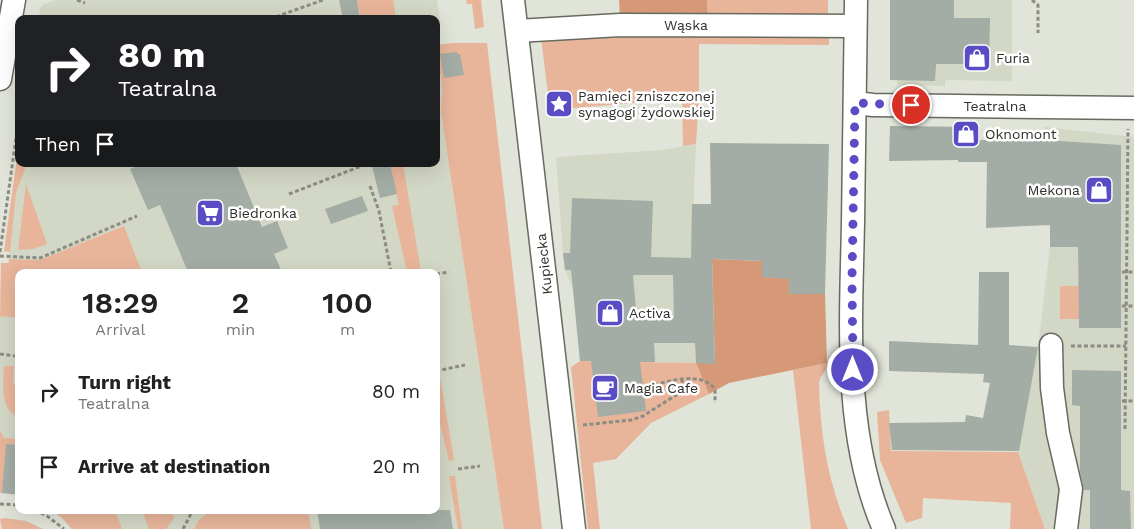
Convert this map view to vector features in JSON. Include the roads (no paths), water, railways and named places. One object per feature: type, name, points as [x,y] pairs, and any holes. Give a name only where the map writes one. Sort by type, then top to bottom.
[{"type":"street","points":[[0,79],[14,0]]},
{"type":"street","name":"Kupiecka","points":[[513,0],[574,529]]},
{"type":"street","points":[[856,0],[852,280],[853,370],[861,459],[884,529]]},
{"type":"street","name":"Wąska","points":[[517,31],[620,25],[856,26]]},
{"type":"street","name":"Teatralna","points":[[855,103],[1131,118]]},
{"type":"street","points":[[1051,345],[1052,388],[1058,433],[1071,489],[1066,529]]},
{"type":"place","name":"Furia","points":[[977,58]]},
{"type":"place","name":"Pamięci zniszczonej synagogi żydowskiej","points":[[559,104]]},
{"type":"place","name":"Oknomont","points":[[966,134]]},
{"type":"place","name":"Mekona","points":[[1099,190]]},
{"type":"place","name":"Biedronka","points":[[210,213]]},
{"type":"place","name":"Activa","points":[[610,313]]},
{"type":"place","name":"Magia Cafe","points":[[605,388]]}]
